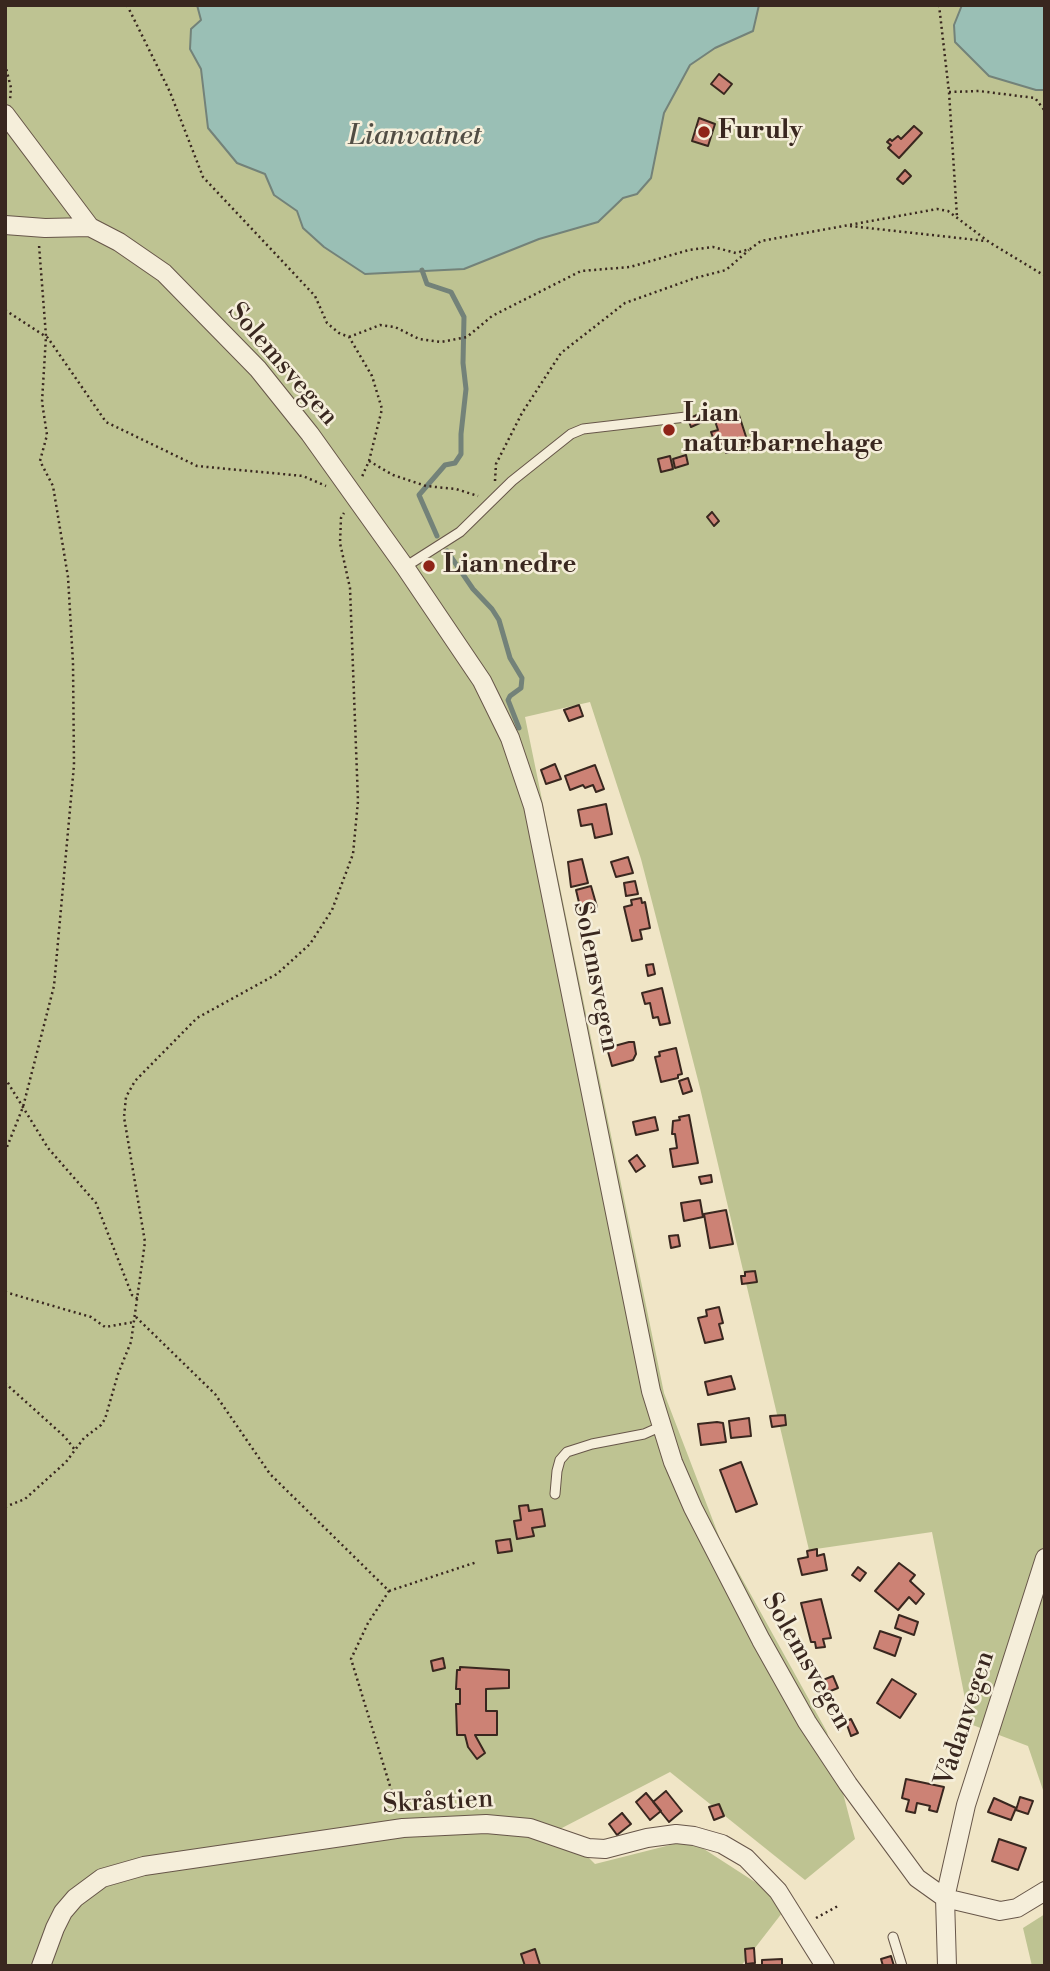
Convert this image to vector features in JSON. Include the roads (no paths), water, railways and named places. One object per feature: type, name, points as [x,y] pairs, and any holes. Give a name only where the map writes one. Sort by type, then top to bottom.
[{"type":"street","name":"Solemsvegen","points":[[6,116],[90,227],[119,242],[164,273],[248,360],[310,434],[482,681],[510,738],[533,806],[651,1391],[673,1462],[713,1550],[807,1722],[902,1860],[917,1878],[946,1898]]},
{"type":"street","name":"Solemsvegen","points":[[5,225],[90,227]]},
{"type":"street","name":"Vådanvegen","points":[[947,1966],[946,1898],[966,1805],[1045,1558]]},
{"type":"street","name":"Skråstien","points":[[41,1966],[63,1913],[75,1898],[102,1878],[144,1866],[403,1828],[486,1824],[530,1828],[587,1848],[605,1849],[661,1836],[694,1836],[722,1844],[746,1858],[778,1891],[825,1966]]},
{"type":"street","points":[[946,1898],[1000,1911],[1017,1908],[1045,1891]]},
{"type":"lane","points":[[405,567],[453,537],[541,456],[571,434],[583,429],[686,417]]},
{"type":"lane","points":[[555,1494],[556,1471],[567,1452],[644,1434],[662,1426]]},
{"type":"lane","points":[[893,1937],[901,1966]]},
{"type":"water","name":"Lianvatnet","points":[[197,5],[759,5],[753,31],[715,48],[690,65],[664,113],[651,178],[637,194],[623,198],[598,222],[539,239],[464,269],[365,274],[324,247],[303,228],[297,211],[274,195],[265,174],[237,163],[208,128],[201,69],[190,49],[191,29],[201,20]]},
{"type":"water","points":[[962,5],[1045,5],[1045,90],[1036,90],[989,76],[955,42],[954,25]]},
{"type":"waterway","points":[[422,270],[427,284],[451,292],[464,317],[463,363],[466,389],[461,454],[455,463],[445,465],[419,495],[437,536]]},
{"type":"waterway","points":[[447,551],[473,589],[499,620],[510,658],[522,678],[521,688],[508,700],[519,728]]},
{"type":"place","name":"Furuly","points":[[704,132]]},
{"type":"place","name":"Lian naturbarnehage","points":[[669,430]]},
{"type":"place","name":"Lian nedre","points":[[429,566]]}]
